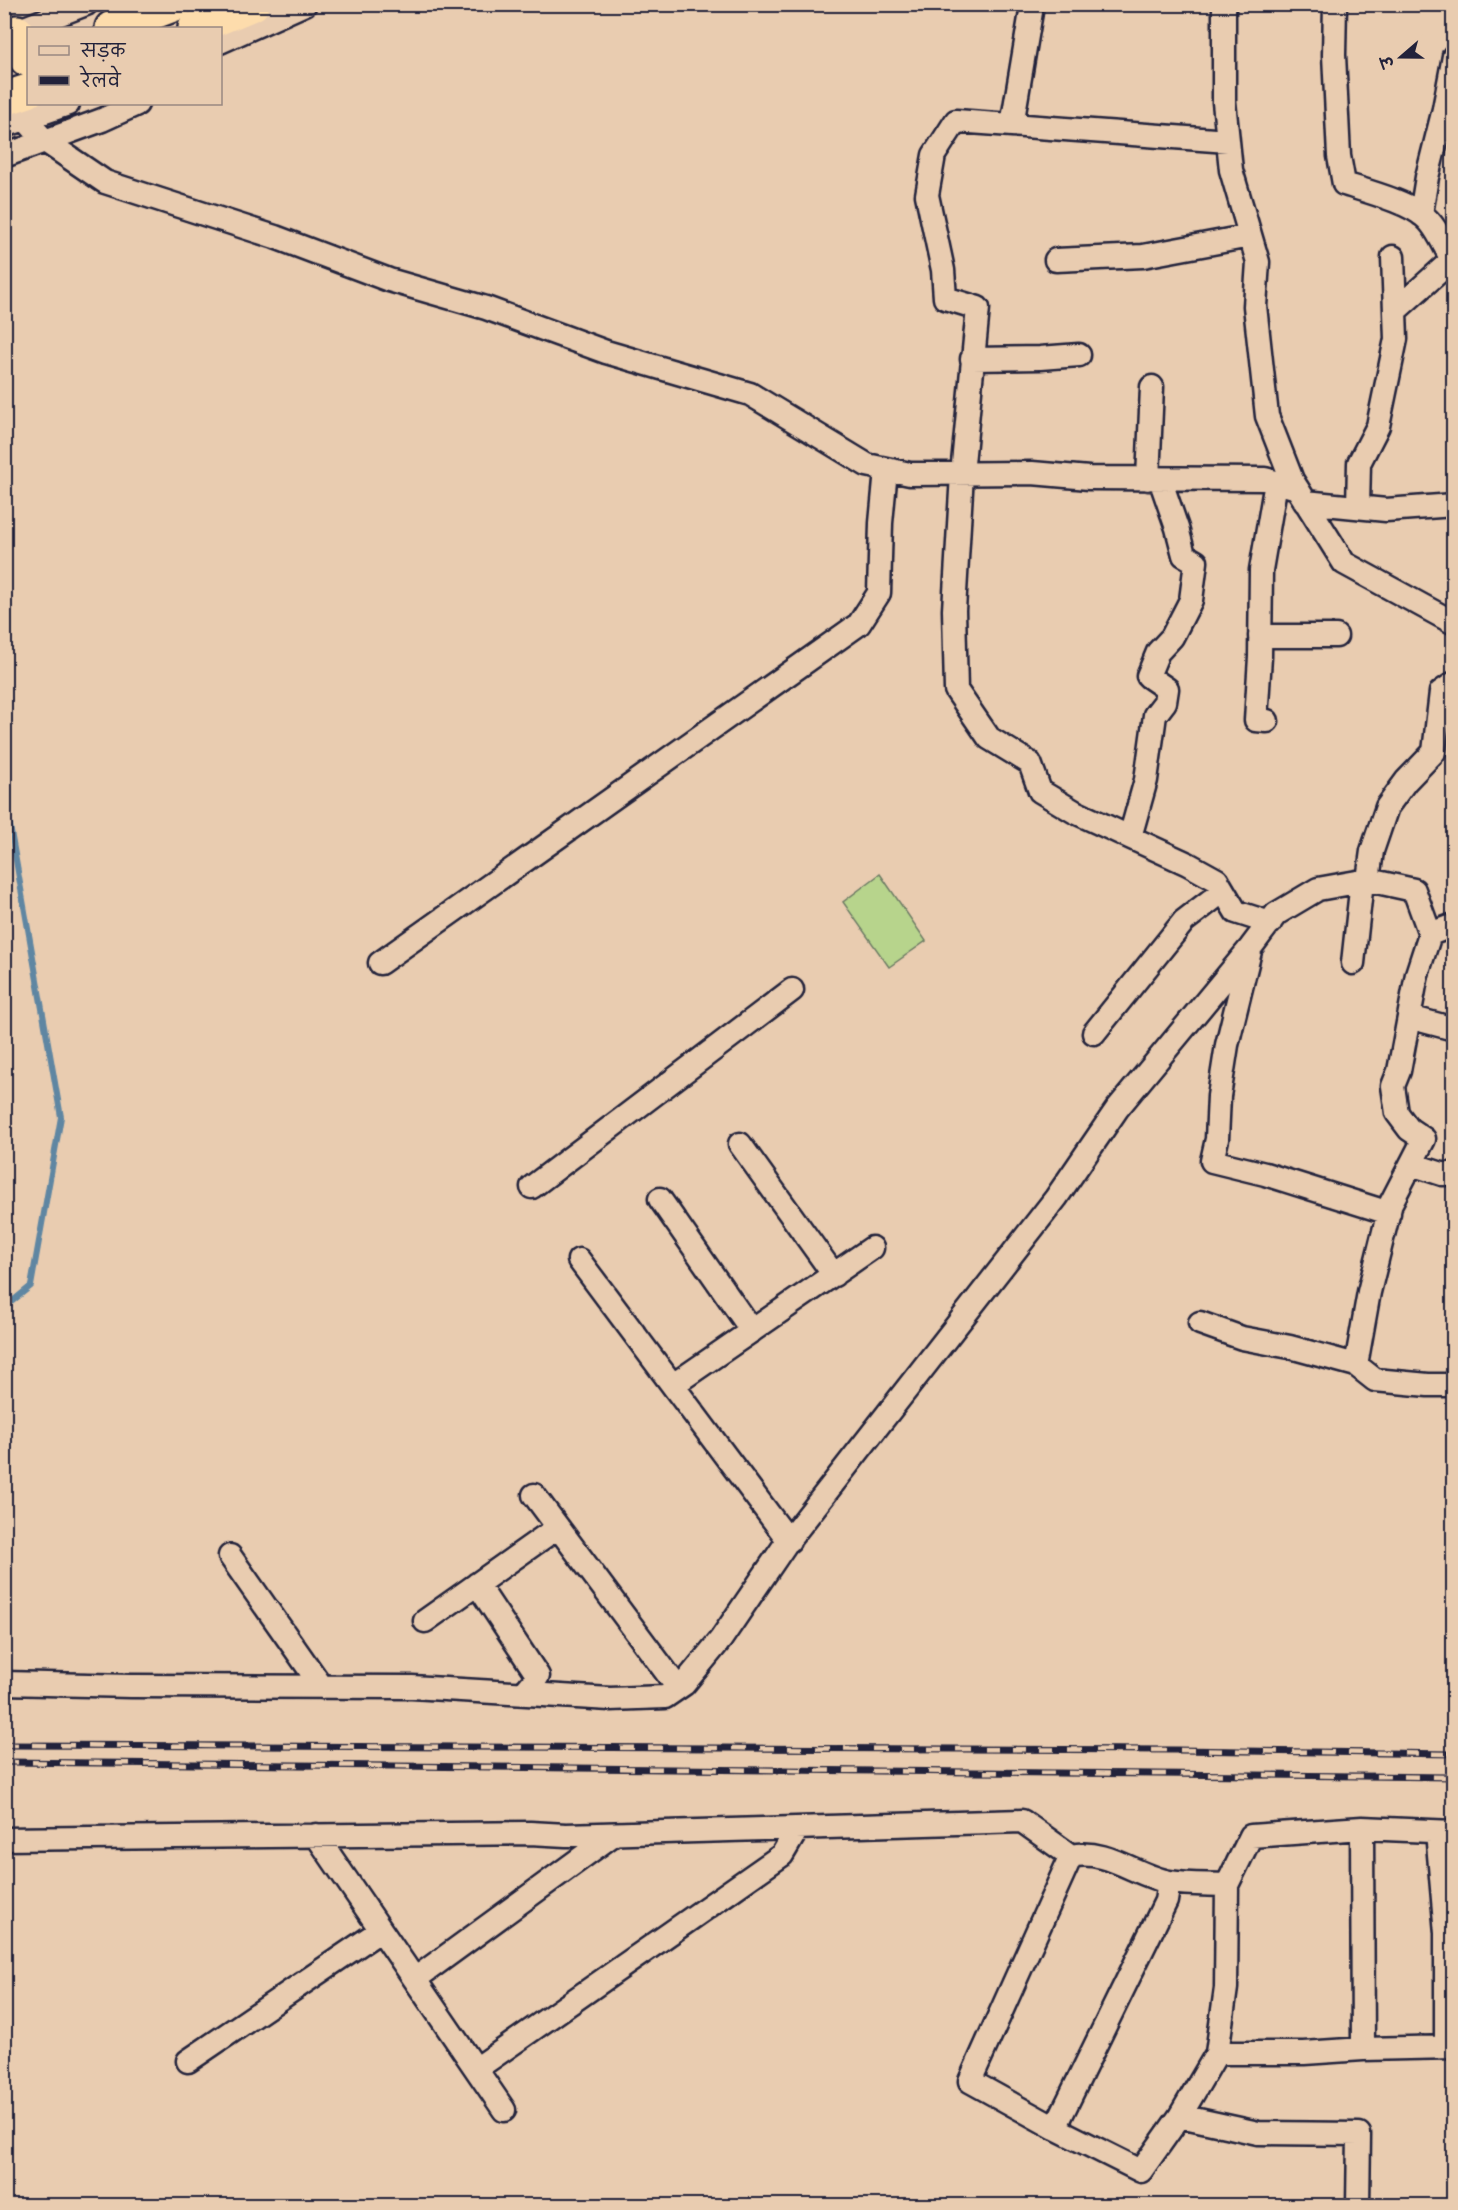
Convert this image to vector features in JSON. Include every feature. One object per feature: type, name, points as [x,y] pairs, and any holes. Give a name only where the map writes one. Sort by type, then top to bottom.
[{"type":"highway","points":[[115,27],[175,4]]},
{"type":"highway","points":[[197,27],[253,4]]},
{"type":"street","points":[[64,27],[86,4]]},
{"type":"street","points":[[222,41],[305,4]]},
{"type":"street","points":[[1224,4],[1224,102],[1231,170],[1258,262],[1255,306],[1267,416],[1292,491],[1344,563],[1454,623]]},
{"type":"street","points":[[1335,4],[1334,55],[1339,156],[1344,184],[1378,195],[1428,219],[1447,237],[1453,262],[1395,310]]},
{"type":"street","points":[[1012,125],[1031,12]]},
{"type":"street","points":[[1421,214],[1454,56]]},
{"type":"street","points":[[27,66],[16,78],[27,102]]},
{"type":"street","points":[[28,105],[45,141],[105,182],[275,237],[389,280],[486,308],[606,352],[750,394],[867,465],[910,474],[1032,473],[1089,478],[1265,480],[1330,506],[1386,510],[1454,506]]},
{"type":"street","points":[[4,156],[102,120],[135,105]]},
{"type":"street","points":[[1228,141],[956,121],[934,155],[927,195],[943,270],[945,298],[978,308],[962,474],[954,610],[956,690],[989,738],[1030,763],[1040,791],[1075,812],[1217,880],[1236,912],[1270,923]]},
{"type":"street","points":[[1056,260],[1143,256],[1250,236]]},
{"type":"street","points":[[1358,507],[1359,463],[1378,426],[1396,339],[1393,257]]},
{"type":"street","points":[[972,359],[1079,355]]},
{"type":"street","points":[[1130,837],[1146,780],[1155,715],[1165,702],[1167,689],[1148,676],[1158,652],[1172,637],[1191,600],[1196,562],[1184,555],[1177,528],[1154,479],[1152,387]]},
{"type":"street","points":[[380,963],[859,624],[879,593],[881,523],[886,470]]},
{"type":"street","points":[[1267,721],[1256,720],[1261,570],[1292,491]]},
{"type":"street","points":[[1260,636],[1336,636]]},
{"type":"street","points":[[1353,963],[1365,881],[1372,851],[1387,807],[1406,781],[1434,752],[1441,692],[1454,683]]},
{"type":"street","points":[[4,1683],[412,1687],[610,1700],[665,1697],[684,1684],[721,1639],[789,1541],[1056,1198],[1117,1109],[1276,914],[1318,890],[1365,881],[1414,890],[1430,934],[1417,974],[1399,1071],[1393,1086],[1397,1113],[1409,1129],[1424,1139],[1391,1203],[1369,1292],[1356,1365]]},
{"type":"street","points":[[1094,1033],[1184,921],[1223,891]]},
{"type":"street","points":[[1430,934],[1454,925]]},
{"type":"street","points":[[1251,947],[1227,1045],[1219,1096],[1217,1139],[1212,1161],[1265,1174],[1389,1213]]},
{"type":"street","points":[[532,1187],[792,990]]},
{"type":"street","points":[[1409,1017],[1454,1029]]},
{"type":"street","points":[[740,1144],[834,1275]]},
{"type":"street","points":[[1411,1164],[1442,1174],[1454,1174]]},
{"type":"street","points":[[660,1199],[752,1331]]},
{"type":"street","points":[[672,1386],[872,1248]]},
{"type":"street","points":[[579,1260],[789,1541]]},
{"type":"street","points":[[1200,1323],[1242,1338],[1290,1347],[1356,1365],[1375,1380],[1428,1385],[1452,1379]]},
{"type":"street","points":[[534,1495],[678,1688]]},
{"type":"street","points":[[425,1621],[558,1527]]},
{"type":"street","points":[[230,1556],[322,1687]]},
{"type":"street","points":[[477,1584],[538,1676],[523,1694]]},
{"type":"street","points":[[4,1839],[614,1834],[1022,1821],[1071,1856],[1083,1853],[1103,1857],[1169,1882],[1227,1885]]},
{"type":"street","points":[[476,2069],[782,1855],[798,1828]]},
{"type":"street","points":[[1071,1856],[970,2081],[1055,2128],[1141,2171],[1180,2116],[1217,2053],[1226,1988],[1227,1885],[1251,1836],[1362,1828],[1445,1832],[1450,2047],[1304,2053],[1217,2053]]},
{"type":"street","points":[[1362,1828],[1364,2049]]},
{"type":"street","points":[[415,1980],[614,1834]]},
{"type":"street","points":[[316,1835],[504,2110]]},
{"type":"street","points":[[1055,2128],[1166,1901],[1169,1882]]},
{"type":"street","points":[[188,2061],[381,1930]]},
{"type":"street","points":[[1180,2116],[1258,2133],[1359,2134],[1358,2205]]},
{"type":"green space","points":[[880,874],[926,941],[889,967],[843,902]]},
{"type":"waterway","points":[[4,792],[61,1117],[31,1286],[4,1308]]},
{"type":"railway","points":[[4,1745],[1177,1750],[1454,1754]]},
{"type":"railway","points":[[4,1762],[1454,1777]]}]
